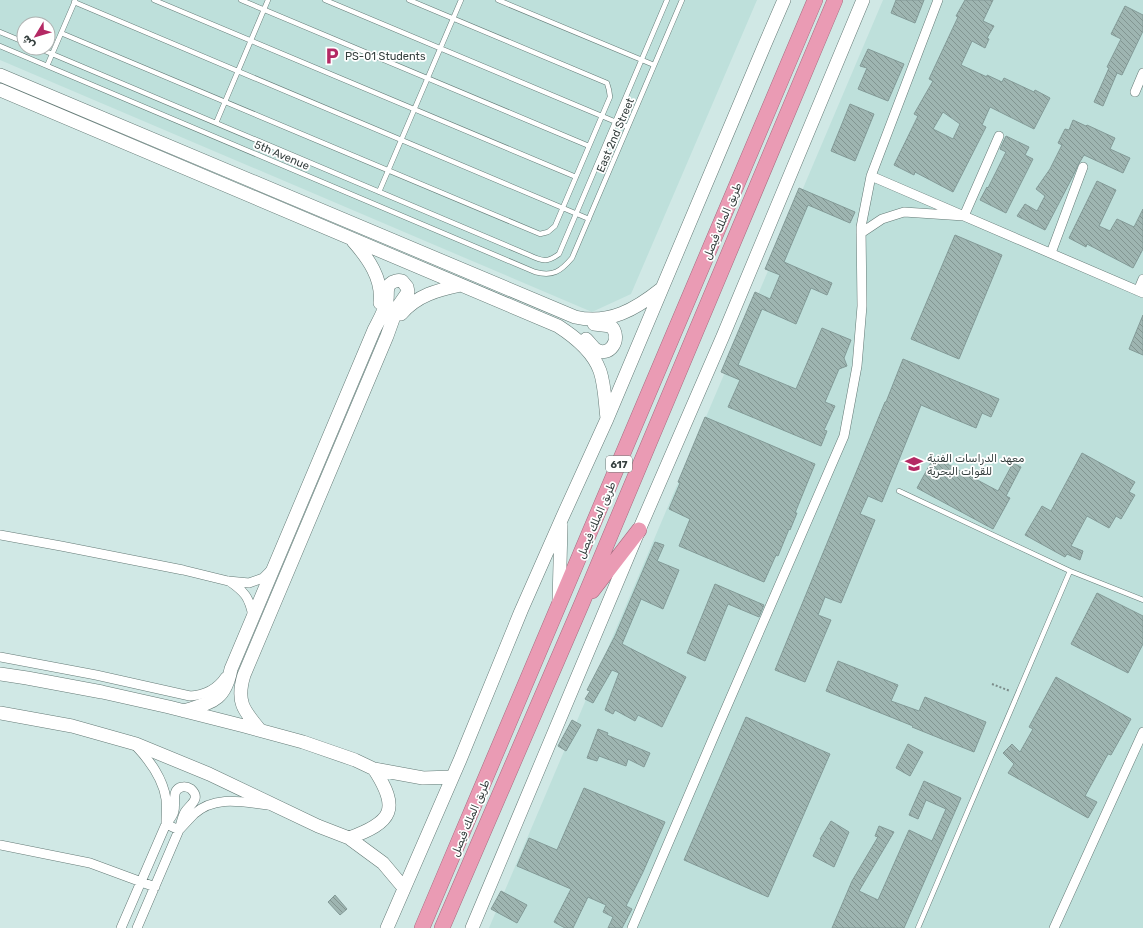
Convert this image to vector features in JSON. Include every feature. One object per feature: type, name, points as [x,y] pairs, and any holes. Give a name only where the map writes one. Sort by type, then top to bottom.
[{"type":"highway","name":"طريق الملك فيصل","points":[[422,928],[815,0]]},
{"type":"highway","name":"طريق الملك فيصل","points":[[442,928],[582,603],[835,0]]},
{"type":"highway","points":[[582,603],[604,578],[639,530]]},
{"type":"main road","points":[[387,928],[521,611],[607,419],[784,0]]},
{"type":"main road","points":[[472,928],[863,0]]},
{"type":"main road","points":[[0,75],[574,317],[613,317],[645,302],[663,288]]},
{"type":"main road","points":[[0,90],[558,326],[579,333],[586,338],[595,349],[600,351],[610,348],[615,342],[614,329],[611,326],[603,324],[588,324],[564,313]]},
{"type":"main road","points":[[350,238],[367,258],[379,283],[381,295],[374,330]]},
{"type":"main road","points":[[184,711],[216,699],[228,684],[231,669],[253,616],[387,301],[388,287],[395,281],[402,281],[407,287],[408,292],[397,308],[387,336],[250,661],[240,689],[241,700],[246,712],[260,730]]},
{"type":"main road","points":[[387,336],[399,316],[414,301],[432,292],[461,285]]},
{"type":"main road","points":[[558,326],[580,342],[595,361],[600,371],[607,419]]},
{"type":"main road","points":[[558,608],[562,518]]},
{"type":"main road","points":[[0,674],[102,692],[260,730],[340,755],[374,769],[423,778],[452,777]]},
{"type":"main road","points":[[0,713],[72,726],[132,742],[209,774],[318,826],[349,838],[382,862],[404,888]]},
{"type":"main road","points":[[349,838],[365,833],[379,825],[389,809],[389,797],[384,783],[374,769]]},
{"type":"street","points":[[632,928],[844,436],[857,366],[862,306],[861,227],[871,176],[938,0]]},
{"type":"street","points":[[1135,92],[1143,73]]},
{"type":"street","points":[[964,216],[999,136]]},
{"type":"street","points":[[1051,254],[1083,167]]},
{"type":"street","points":[[871,176],[1140,292],[1143,279]]},
{"type":"street","points":[[861,234],[882,219],[904,212],[964,216]]},
{"type":"street","points":[[0,535],[148,562],[228,581],[249,584],[263,578],[274,567]]},
{"type":"street","points":[[228,581],[244,592],[249,600],[253,616]]},
{"type":"street","points":[[0,657],[96,675],[190,696],[200,695],[220,685],[231,669]]},
{"type":"street","points":[[1054,928],[1143,732]]},
{"type":"street","points":[[132,742],[144,755],[160,777],[164,788],[166,801],[166,824]]},
{"type":"street","points":[[122,928],[166,824],[173,813],[176,792],[179,788],[184,786],[188,787],[193,791],[195,802],[186,811],[137,928]]},
{"type":"street","points":[[179,830],[194,814],[209,805],[217,803],[236,800],[279,807]]},
{"type":"street","points":[[166,824],[179,830]]},
{"type":"street","points":[[0,845],[90,863],[155,887]]},
{"type":"lane","points":[[154,0],[576,177]]},
{"type":"lane","points":[[241,0],[589,146]]},
{"type":"lane","points":[[216,123],[268,0]]},
{"type":"lane","points":[[325,0],[628,127]]},
{"type":"lane","points":[[61,32],[540,234],[548,232],[555,226],[610,97],[607,83],[409,0]]},
{"type":"lane","points":[[379,192],[461,0]]},
{"type":"lane","points":[[498,0],[654,66]]},
{"type":"lane","name":"East 2nd Street","points":[[548,260],[559,254],[667,0]]},
{"type":"lane","name":"East 2nd Street","points":[[558,271],[572,258],[682,0]]},
{"type":"lane","points":[[56,44],[75,1],[589,219]]},
{"type":"lane","points":[[0,32],[16,39]]},
{"type":"lane","name":"5th Avenue","points":[[0,46],[535,272],[553,274],[558,271]]},
{"type":"lane","points":[[47,66],[51,56]]},
{"type":"lane","name":"5th Avenue","points":[[56,56],[542,261],[548,260]]},
{"type":"lane","points":[[899,491],[1070,571],[1143,600]]},
{"type":"lane","points":[[918,928],[1070,571]]},
{"type":"path","points":[[992,684],[1018,694]]},
{"type":"shaded area","points":[[0,0],[757,0],[631,294],[592,312],[0,60]]},
{"type":"shaded area","name":"معهد الدراسات الفنية للقوات البحرية","points":[[883,0],[1143,0],[1143,928],[489,928]]},
{"type":"building","points":[[896,0],[924,0],[915,23],[891,13]]},
{"type":"building","points":[[965,0],[993,0],[983,21],[994,26],[987,38],[989,39],[985,48],[972,41],[961,65],[1002,82],[1004,78],[1034,92],[1035,90],[1050,98],[1034,129],[990,107],[982,125],[986,127],[953,192],[915,172],[914,175],[894,165],[918,116],[914,114],[933,81],[929,79],[958,17],[956,16]],"holes":[[[943,112],[960,124],[953,139],[933,129]]]},
{"type":"building","points":[[1125,6],[1143,15],[1143,31],[1122,75],[1117,73],[1103,106],[1094,102],[1109,68],[1107,67],[1121,39],[1111,34]]},
{"type":"building","points":[[868,49],[904,64],[888,101],[858,89],[867,68],[860,66]]},
{"type":"building","points":[[850,104],[874,114],[855,161],[831,151]]},
{"type":"building","points":[[1073,120],[1115,138],[1110,149],[1130,158],[1123,173],[1084,155],[1045,230],[1017,216],[1025,204],[1037,211],[1045,196],[1036,189],[1050,169],[1062,145],[1058,143],[1065,129],[1069,130]]},
{"type":"building","points":[[1006,136],[1029,147],[1025,155],[1033,159],[1006,213],[980,200],[987,187],[988,188],[1006,152],[1000,149]]},
{"type":"building","points":[[1097,181],[1116,190],[1099,226],[1110,231],[1117,219],[1134,227],[1143,209],[1143,249],[1133,268],[1087,244],[1086,247],[1069,238]]},
{"type":"building","points":[[799,188],[855,212],[850,223],[808,205],[784,262],[832,283],[827,295],[811,288],[796,324],[762,309],[738,365],[796,389],[822,328],[851,340],[844,358],[847,366],[839,369],[825,402],[835,406],[824,430],[827,431],[821,446],[728,407],[740,380],[721,372],[755,292],[770,299],[780,275],[765,269]]},
{"type":"building","points":[[955,235],[1002,255],[959,359],[911,339]]},
{"type":"building","points":[[1143,315],[1143,355],[1129,349]]},
{"type":"building","points":[[903,359],[999,399],[991,417],[982,413],[976,428],[921,405],[882,502],[868,496],[860,514],[875,520],[841,603],[825,597],[818,615],[831,620],[805,682],[775,670]]},
{"type":"building","points":[[705,417],[815,464],[795,513],[797,513],[790,530],[789,529],[778,556],[776,555],[764,582],[679,546],[690,519],[669,509],[680,483],[678,482]]},
{"type":"building","points":[[1082,453],[1135,482],[1129,492],[1135,495],[1121,519],[1116,516],[1109,528],[1087,516],[1071,546],[1083,551],[1080,560],[1067,554],[1065,557],[1025,535],[1042,506],[1051,511]]},
{"type":"building","points":[[934,457],[998,491],[1013,463],[1021,467],[1006,496],[1010,498],[993,529],[917,488]]},
{"type":"building","points":[[655,542],[664,545],[657,561],[679,570],[663,609],[641,599],[622,644],[686,677],[662,727],[638,715],[635,721],[615,710],[613,714],[605,710],[619,673],[612,670],[593,703],[585,699],[590,691],[587,690],[615,636]]},
{"type":"building","points":[[715,584],[764,605],[759,617],[728,604],[705,661],[687,653]]},
{"type":"building","points":[[1097,593],[1143,616],[1143,644],[1128,673],[1071,644]]},
{"type":"building","points":[[838,661],[898,685],[891,701],[919,711],[925,697],[986,722],[974,752],[826,691]]},
{"type":"building","points":[[1056,677],[1131,719],[1111,755],[1108,754],[1085,796],[1097,802],[1088,818],[1008,773],[1014,764],[1003,753],[1012,744],[1020,752],[1033,729],[1029,727]]},
{"type":"building","points":[[746,717],[830,754],[768,897],[684,860]]},
{"type":"building","points":[[572,720],[581,725],[566,751],[558,746]]},
{"type":"building","points":[[598,729],[608,733],[607,735],[650,753],[644,767],[628,759],[626,766],[599,756],[597,761],[587,758]]},
{"type":"building","points":[[908,744],[923,752],[910,776],[896,768]]},
{"type":"building","points":[[924,781],[961,798],[904,928],[832,928],[852,881],[878,837],[875,836],[879,826],[894,832],[859,891],[878,900],[909,830],[932,841],[946,809],[926,800],[918,819],[909,815]]},
{"type":"building","points":[[584,788],[665,822],[626,906],[632,909],[622,928],[608,928],[613,917],[603,912],[606,905],[588,897],[573,928],[565,928],[554,922],[571,889],[517,866],[529,838],[557,850]]},
{"type":"building","points":[[831,821],[849,832],[834,867],[813,856],[821,840],[820,839]]},
{"type":"building","points":[[501,891],[527,905],[517,923],[491,909]]},
{"type":"building","points":[[335,895],[347,909],[340,915],[328,902]]},
{"type":"place","name":"PS-01 Students","points":[[332,56]]},
{"type":"place","name":"معهد الدراسات الفنية للقوات البحرية","points":[[914,464]]}]
